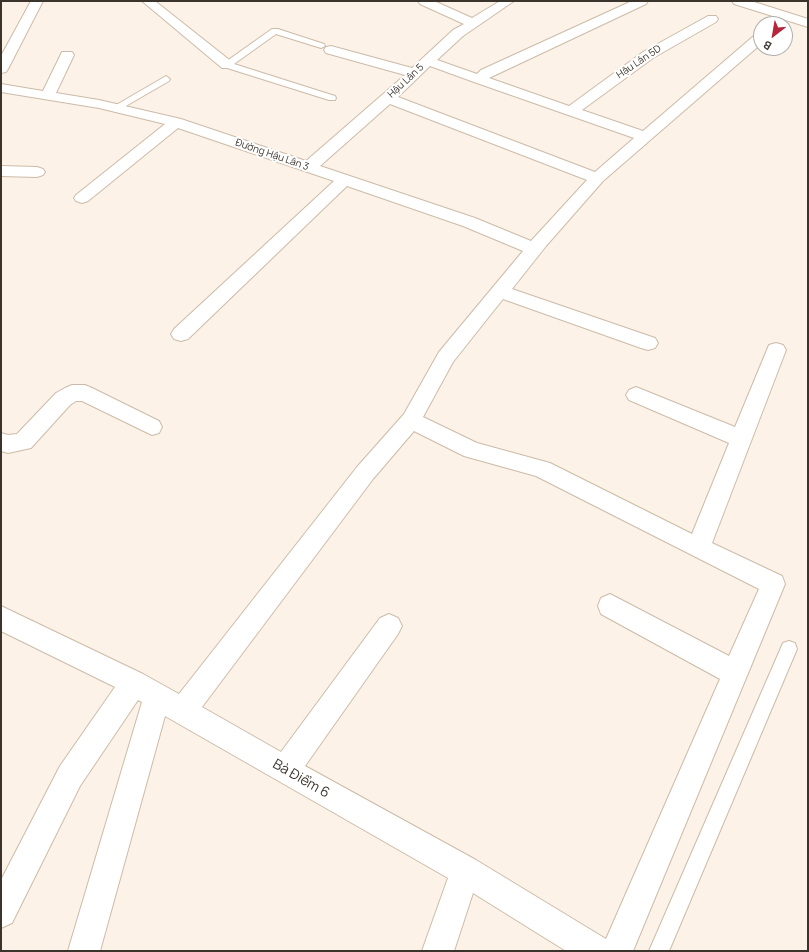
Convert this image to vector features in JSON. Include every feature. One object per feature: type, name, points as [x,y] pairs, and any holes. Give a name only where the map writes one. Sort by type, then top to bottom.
[{"type":"street","points":[[1,69],[37,1]]},
{"type":"street","points":[[148,1],[227,65]]},
{"type":"street","points":[[424,1],[472,23]]},
{"type":"street","name":"Hậu Lân 5","points":[[308,168],[388,98],[458,33],[508,1]]},
{"type":"street","points":[[479,79],[486,72],[642,1]]},
{"type":"street","points":[[738,1],[774,16]]},
{"type":"street","points":[[793,18],[808,10]]},
{"type":"street","name":"Hậu Lân 5D","points":[[571,111],[648,55],[712,19]]},
{"type":"street","points":[[793,22],[808,23]]},
{"type":"street","points":[[183,711],[365,473],[410,420],[446,357],[499,291],[597,178],[753,44]]},
{"type":"street","points":[[326,48],[415,73]]},
{"type":"street","points":[[48,96],[67,55]]},
{"type":"street","points":[[428,61],[645,137]]},
{"type":"street","name":"Đường Hậu Lân 3","points":[[1,88],[116,108],[176,122],[469,222],[535,249]]},
{"type":"street","points":[[388,98],[597,178]]},
{"type":"street","points":[[82,198],[176,122]]},
{"type":"street","points":[[1,171],[37,172]]},
{"type":"street","points":[[182,334],[344,180]]},
{"type":"street","points":[[499,291],[648,343]]},
{"type":"street","points":[[698,548],[776,350]]},
{"type":"street","points":[[1,442],[8,444],[23,442],[63,399],[72,393],[85,393],[152,427]]},
{"type":"street","points":[[636,394],[741,439]]},
{"type":"street","points":[[410,420],[472,450],[542,469],[698,548],[774,584],[617,951]]},
{"type":"street","points":[[610,606],[735,673]]},
{"type":"street","name":"Bà Điểm 6","points":[[1,618],[146,689],[285,770],[465,871],[595,951]]},
{"type":"street","points":[[285,770],[388,626]]},
{"type":"street","points":[[1,912],[70,776],[146,689]]},
{"type":"street","points":[[84,951],[146,689]]},
{"type":"street","points":[[438,951],[465,871]]},
{"type":"lane","points":[[227,65],[275,31],[326,48]]},
{"type":"lane","points":[[227,65],[332,98]]},
{"type":"lane","points":[[116,108],[166,79]]},
{"type":"lane","points":[[659,951],[789,649]]}]
